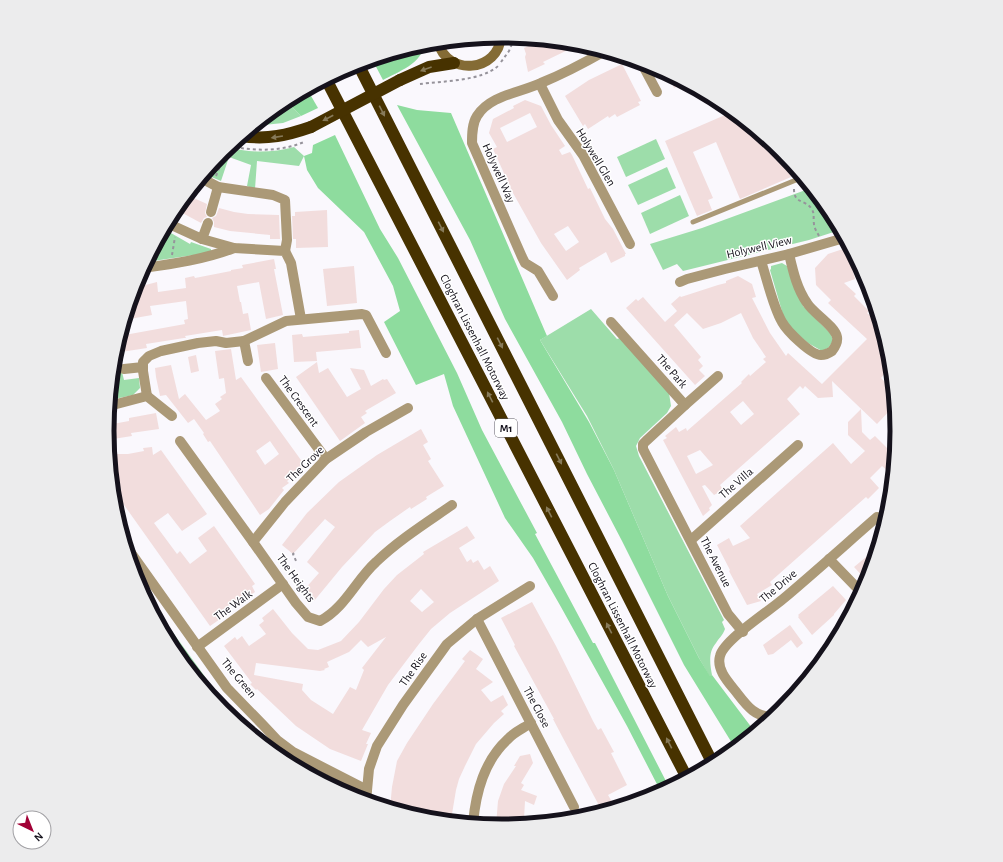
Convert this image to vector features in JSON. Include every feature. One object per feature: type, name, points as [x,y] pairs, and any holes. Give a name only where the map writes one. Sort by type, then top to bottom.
[{"type":"highway","points":[[249,137],[276,137],[293,134],[311,127],[429,66],[454,63]]},
{"type":"highway","name":"Cloghran Lissenhall Motorway","points":[[361,70],[710,758]]},
{"type":"highway","name":"Cloghran Lissenhall Motorway","points":[[328,84],[684,773]]},
{"type":"main road","points":[[441,48],[443,53],[454,63],[464,66],[474,66],[491,58],[497,50],[499,43]]},
{"type":"street","name":"Holywell Way","points":[[553,296],[538,271],[525,263],[472,143],[472,130],[476,117],[486,106],[499,99],[540,84],[599,55]]},
{"type":"street","points":[[646,72],[657,92]]},
{"type":"street","name":"Holywell Glen","points":[[540,84],[558,120],[583,155],[630,244]]},
{"type":"street","points":[[206,181],[215,186],[273,195],[285,200],[287,240],[281,251]]},
{"type":"street","points":[[211,212],[215,186]]},
{"type":"street","points":[[202,239],[208,223]]},
{"type":"street","points":[[172,226],[202,239],[234,248],[281,251],[291,263],[301,319]]},
{"type":"street","name":"Holywell View","points":[[680,282],[839,239]]},
{"type":"street","points":[[150,267],[170,265],[234,248]]},
{"type":"street","points":[[761,261],[779,317],[786,328],[813,352],[821,355],[826,354],[836,346],[836,334],[804,299],[796,279],[789,254]]},
{"type":"street","points":[[172,416],[147,396],[143,362],[149,356],[161,351],[198,343],[216,341],[226,343],[244,341],[286,321],[362,314],[366,316],[386,353]]},
{"type":"street","name":"The Park","points":[[611,322],[685,405],[718,376]]},
{"type":"street","points":[[244,341],[248,361]]},
{"type":"street","points":[[124,369],[143,367]]},
{"type":"street","name":"The Crescent","points":[[266,378],[326,459]]},
{"type":"street","points":[[114,405],[147,396]]},
{"type":"street","name":"The Avenue","points":[[685,405],[648,438],[642,446],[728,614],[743,632]]},
{"type":"street","name":"The Grove","points":[[254,542],[285,502],[326,459],[366,432],[408,408]]},
{"type":"street","name":"The Heights","points":[[180,441],[254,542],[296,603],[308,617],[320,620],[330,616],[344,602],[379,559],[410,533],[452,505]]},
{"type":"street","name":"The Villa","points":[[690,540],[798,446]]},
{"type":"street","name":"The Drive","points":[[743,632],[782,601],[877,517]]},
{"type":"street","name":"The Green","points":[[135,559],[227,688],[281,744],[295,753],[367,790]]},
{"type":"street","points":[[829,559],[856,587]]},
{"type":"street","name":"The Walk","points":[[197,647],[283,584]]},
{"type":"street","name":"The Rise","points":[[367,794],[369,769],[377,746],[400,710],[447,644],[477,619],[530,586]]},
{"type":"street","name":"The Close","points":[[477,619],[574,807]]},
{"type":"street","points":[[743,632],[731,641],[722,652],[719,657],[720,668],[724,677],[749,709],[764,716]]},
{"type":"street","points":[[473,818],[476,796],[483,775],[493,755],[508,738],[531,723]]},
{"type":"lane","points":[[693,222],[797,180]]},
{"type":"path","points":[[215,186],[223,161]]},
{"type":"path","points":[[794,186],[794,195],[796,198],[808,205],[813,211],[814,225],[822,244]]},
{"type":"path","points":[[170,265],[177,228]]},
{"type":"path","points":[[294,553],[293,554],[296,561]]},
{"type":"green space","points":[[423,51],[415,62],[383,80],[375,65]]},
{"type":"green space","points":[[310,94],[318,108],[301,116],[291,105]]},
{"type":"green space","points":[[291,105],[301,116],[283,123],[262,125]]},
{"type":"green space","points":[[397,105],[417,110],[451,113],[547,336],[540,340],[589,422],[614,470],[668,596],[699,658],[710,676],[712,675],[752,728],[732,743],[684,665],[562,422],[505,319],[470,240]]},
{"type":"green space","points":[[335,135],[380,229],[398,258],[457,373],[482,430],[537,533],[535,534],[593,643],[595,643],[666,782],[658,786],[627,726],[561,607],[533,558],[505,518],[453,406],[444,374],[416,385],[384,322],[400,311],[393,286],[364,232],[318,188],[307,170],[304,156],[312,153],[313,145]]},
{"type":"green space","points":[[656,139],[665,159],[626,177],[617,157]]},
{"type":"green space","points":[[294,147],[304,156],[299,166],[257,161],[255,189],[247,186],[251,165],[229,157],[221,181],[209,176],[236,149],[260,152]]},
{"type":"green space","points":[[667,167],[676,188],[638,205],[628,185]]},
{"type":"green space","points":[[805,190],[835,232],[809,240],[683,271],[677,264],[663,270],[650,244],[702,228]]},
{"type":"green space","points":[[680,195],[689,216],[650,234],[641,213]]},
{"type":"green space","points":[[168,232],[190,244],[191,242],[211,249],[208,253],[153,261]]},
{"type":"green space","points":[[782,263],[787,266],[803,306],[831,334],[833,341],[828,348],[822,351],[808,343],[795,332],[784,318],[770,270],[771,266]]},
{"type":"green space","points":[[591,309],[617,339],[620,338],[669,393],[671,406],[667,413],[640,438],[636,446],[639,456],[724,620],[722,622],[725,629],[713,647],[711,654],[710,662],[712,675],[710,677],[668,596],[614,470],[587,416],[540,340]]},
{"type":"green space","points":[[122,372],[124,380],[139,378],[140,388],[133,395],[115,399],[118,373]]},
{"type":"green space","points":[[160,614],[219,696],[249,726],[227,705],[210,687],[179,647]]},
{"type":"green space","points":[[173,636],[186,657],[179,647]]},
{"type":"building","points":[[532,44],[570,49],[543,62],[545,64],[528,72],[524,48]]},
{"type":"building","points":[[622,64],[641,101],[638,102],[640,105],[617,117],[615,114],[609,118],[608,116],[588,129],[585,124],[583,126],[565,96],[589,80]]},
{"type":"building","points":[[672,82],[679,86],[674,88]]},
{"type":"building","points":[[525,100],[541,106],[551,125],[565,146],[559,150],[562,155],[570,152],[572,155],[588,189],[590,188],[605,219],[613,229],[626,254],[625,256],[611,263],[606,252],[579,268],[580,270],[567,280],[541,243],[513,193],[493,149],[497,147],[489,133],[493,119],[514,108],[513,106]],"holes":[[[530,113],[537,127],[507,142],[500,128]],[[568,226],[579,242],[566,251],[554,234]]]},
{"type":"building","points":[[726,115],[757,139],[776,157],[788,169],[791,177],[740,199],[716,142],[693,152],[713,198],[708,200],[712,210],[697,216],[665,141]]},
{"type":"building","points":[[192,197],[207,204],[205,213],[207,217],[204,218],[201,223],[181,212]]},
{"type":"building","points":[[219,208],[248,214],[279,215],[280,239],[270,239],[270,235],[230,231],[214,227],[212,218],[216,216]]},
{"type":"building","points":[[327,210],[328,247],[296,248],[296,239],[293,239],[292,216],[295,216],[295,212]]},
{"type":"building","points":[[844,249],[851,264],[855,279],[844,283],[856,294],[854,296],[869,311],[867,313],[872,317],[881,350],[879,352],[882,355],[885,373],[881,378],[886,383],[889,411],[877,424],[832,381],[833,397],[818,398],[805,386],[803,389],[800,386],[787,399],[800,414],[720,485],[723,490],[714,495],[705,485],[702,486],[712,505],[709,508],[710,510],[703,516],[663,440],[667,438],[665,436],[676,427],[679,432],[686,428],[687,431],[742,383],[741,382],[749,374],[750,376],[766,362],[763,359],[766,357],[753,338],[741,313],[721,323],[703,329],[687,313],[674,325],[701,357],[698,360],[703,366],[699,370],[705,376],[695,385],[626,308],[636,299],[638,301],[643,297],[665,322],[677,311],[671,304],[680,296],[681,297],[726,283],[726,281],[738,276],[752,284],[756,297],[752,298],[770,333],[786,356],[788,353],[822,384],[867,339],[828,303],[831,300],[816,285],[815,268],[828,254]],"holes":[[[743,401],[754,414],[741,425],[730,412]],[[700,450],[713,465],[696,474],[687,456]]]},
{"type":"building","points":[[274,259],[276,269],[274,269],[283,315],[266,319],[259,282],[237,286],[243,314],[248,313],[251,330],[223,336],[222,330],[185,336],[186,338],[146,344],[147,348],[122,352],[126,335],[185,324],[184,320],[188,319],[186,301],[150,306],[152,315],[130,319],[142,286],[157,282],[158,292],[186,288],[185,278],[194,276],[195,278],[231,271],[243,268],[242,265]]},
{"type":"building","points":[[354,266],[357,303],[327,306],[323,269]]},
{"type":"building","points":[[359,330],[361,348],[316,352],[317,361],[294,362],[292,335],[302,334],[303,337],[349,333],[349,331]]},
{"type":"building","points":[[275,343],[278,369],[261,372],[257,345]]},
{"type":"building","points":[[231,349],[236,380],[241,377],[306,467],[287,481],[289,483],[282,488],[284,490],[269,509],[260,515],[210,441],[208,442],[203,434],[204,433],[194,419],[188,423],[166,395],[160,396],[155,368],[171,365],[179,399],[185,394],[206,420],[220,411],[215,404],[222,399],[220,397],[226,393],[224,378],[219,379],[215,351]],"holes":[[[270,441],[279,454],[265,465],[256,451]]]},
{"type":"building","points":[[196,355],[199,371],[191,373],[188,357]]},
{"type":"building","points":[[317,362],[319,373],[328,368],[347,397],[361,389],[350,368],[364,370],[371,386],[383,379],[387,379],[396,393],[365,411],[367,413],[361,417],[365,423],[340,441],[296,377]]},
{"type":"building","points":[[861,409],[862,432],[870,440],[875,436],[889,450],[887,471],[882,466],[870,478],[879,488],[868,499],[866,497],[770,582],[772,585],[757,594],[761,601],[747,605],[717,545],[729,538],[733,546],[750,538],[740,526],[833,443],[851,464],[865,451],[848,435],[848,422]]},
{"type":"building","points":[[156,413],[159,429],[131,433],[132,436],[114,439],[114,424],[129,421],[129,418]]},
{"type":"building","points":[[421,429],[428,442],[423,445],[431,459],[428,461],[444,486],[426,497],[427,499],[411,509],[410,507],[375,532],[342,567],[314,601],[303,591],[319,573],[307,562],[335,527],[325,519],[293,554],[282,545],[307,513],[339,482],[377,455]]},
{"type":"building","points":[[152,447],[153,455],[161,450],[207,514],[182,531],[168,513],[154,523],[177,554],[180,551],[190,564],[207,551],[198,538],[214,526],[255,584],[252,586],[255,592],[245,599],[243,596],[222,610],[226,615],[210,626],[120,499],[115,468],[117,467],[116,454],[128,454],[144,451],[143,448]]},
{"type":"building","points":[[467,526],[475,538],[459,548],[467,562],[471,559],[473,563],[478,560],[484,570],[490,566],[499,581],[450,613],[431,629],[419,644],[388,685],[362,730],[371,733],[361,761],[330,749],[296,726],[250,684],[252,683],[224,646],[235,637],[237,640],[242,636],[249,646],[266,634],[259,625],[264,621],[262,618],[273,609],[292,633],[308,649],[318,650],[341,641],[359,622],[384,589],[397,575],[424,554],[423,552]],"holes":[[[421,589],[434,602],[422,612],[410,601]],[[386,637],[362,668],[364,670],[356,690],[350,687],[333,714],[311,700],[302,690],[303,684],[254,675],[256,663],[320,671],[325,670],[324,669],[329,667],[327,662],[349,652],[361,640],[368,647]]]},
{"type":"building","points":[[870,554],[862,575],[854,567]]},
{"type":"building","points":[[833,586],[846,600],[834,615],[812,635],[798,615]]},
{"type":"building","points":[[532,602],[556,646],[593,721],[598,730],[601,728],[614,752],[611,753],[627,785],[608,795],[612,803],[600,807],[514,646],[515,645],[501,618]]},
{"type":"building","points":[[790,625],[803,643],[797,648],[791,640],[773,654],[768,655],[763,645]]},
{"type":"building","points":[[470,650],[483,659],[476,669],[493,682],[481,690],[491,702],[503,695],[508,705],[501,711],[504,714],[476,744],[459,779],[452,816],[426,812],[391,803],[397,761],[433,704],[465,661],[462,659]]},
{"type":"building","points":[[530,754],[533,763],[521,783],[524,785],[521,790],[537,796],[534,805],[525,801],[524,818],[497,819],[498,801],[504,784],[516,766],[514,766],[520,756]]}]
